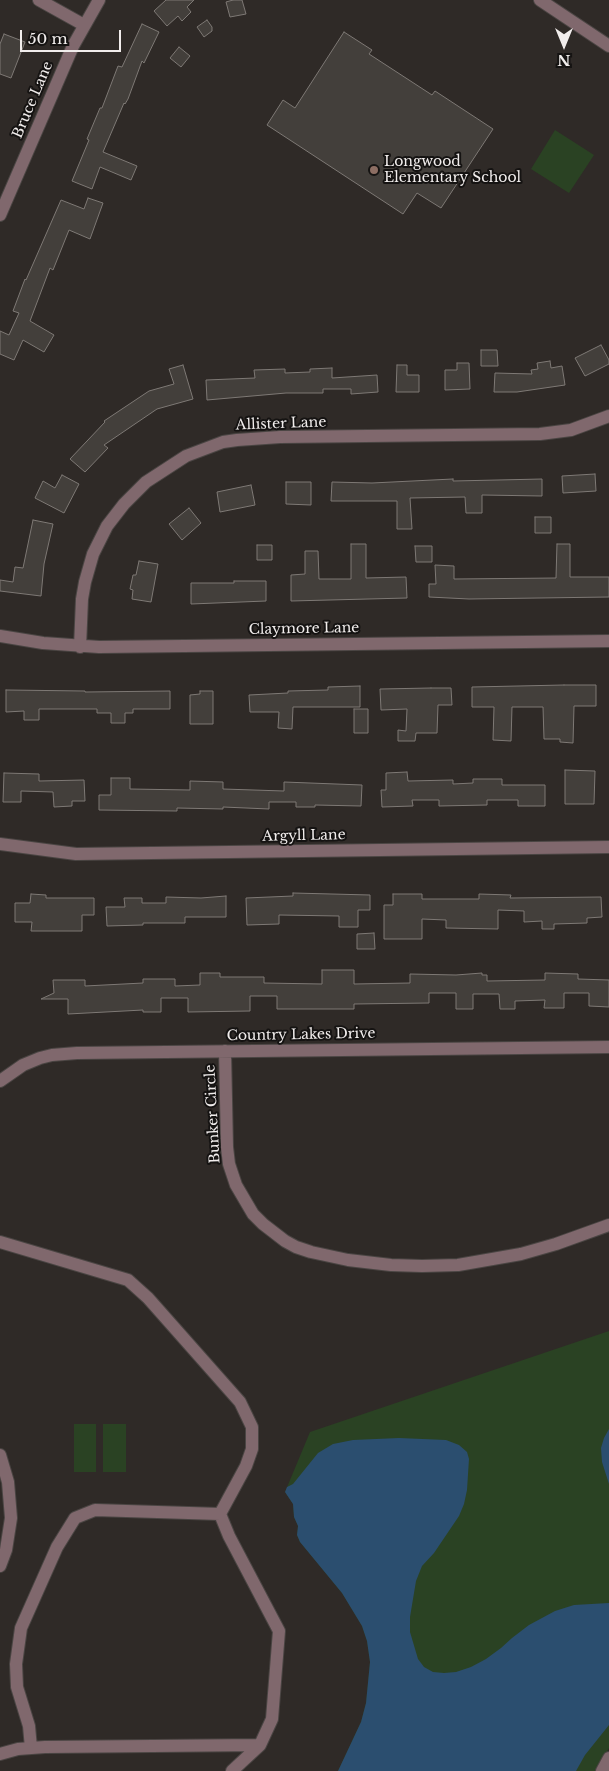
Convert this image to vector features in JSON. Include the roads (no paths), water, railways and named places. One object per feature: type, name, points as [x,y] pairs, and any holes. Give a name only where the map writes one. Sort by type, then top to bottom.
[{"type":"street","points":[[39,0],[84,25]]},
{"type":"street","name":"Bruce Lane","points":[[0,215],[73,46],[99,0]]},
{"type":"street","points":[[540,0],[609,46]]},
{"type":"street","name":"Allister Lane","points":[[80,646],[82,598],[85,582],[93,554],[107,526],[124,504],[146,482],[168,466],[193,453],[222,442],[260,438],[519,436],[549,434],[571,430],[609,416]]},
{"type":"street","name":"Claymore Lane","points":[[0,636],[43,643],[80,646],[609,641]]},
{"type":"street","name":"Argyll Lane","points":[[0,844],[76,854],[609,847]]},
{"type":"street","name":"Country Lakes Drive","points":[[0,1081],[23,1065],[52,1055],[77,1053],[609,1047]]},
{"type":"street","name":"Bunker Circle","points":[[225,1051],[227,1147],[229,1164],[236,1185],[253,1214],[285,1241],[296,1247],[348,1260],[387,1265],[458,1264],[521,1254],[609,1225]]},
{"type":"street","points":[[0,1242],[128,1280],[148,1298],[240,1402],[252,1427],[252,1449],[246,1466],[220,1514]]},
{"type":"street","points":[[0,1455],[8,1482],[10,1518],[7,1542],[0,1566]]},
{"type":"street","points":[[32,1748],[29,1726],[16,1687],[16,1664],[21,1628],[57,1547],[76,1518],[95,1510],[220,1514]]},
{"type":"street","points":[[220,1514],[229,1536],[279,1631],[272,1719],[260,1745],[232,1771]]},
{"type":"street","points":[[0,1754],[18,1749],[32,1748],[260,1745]]},
{"type":"street","points":[[602,1771],[609,1758]]},
{"type":"water","points":[[609,1429],[609,1484],[602,1462],[601,1448]]},
{"type":"water","points":[[399,1438],[446,1440],[459,1445],[467,1452],[469,1459],[467,1490],[459,1516],[434,1553],[422,1566],[416,1581],[410,1617],[410,1632],[418,1659],[424,1667],[433,1672],[444,1673],[456,1672],[471,1667],[486,1659],[529,1625],[555,1611],[574,1605],[609,1603],[609,1725],[585,1755],[576,1771],[338,1771],[361,1722],[366,1703],[370,1662],[367,1641],[362,1626],[342,1593],[300,1542],[297,1535],[298,1526],[294,1517],[293,1504],[285,1492],[287,1487],[293,1484],[318,1453],[333,1444],[353,1440]]},
{"type":"place","name":"Longwood Elementary School","points":[[374,170]]}]
